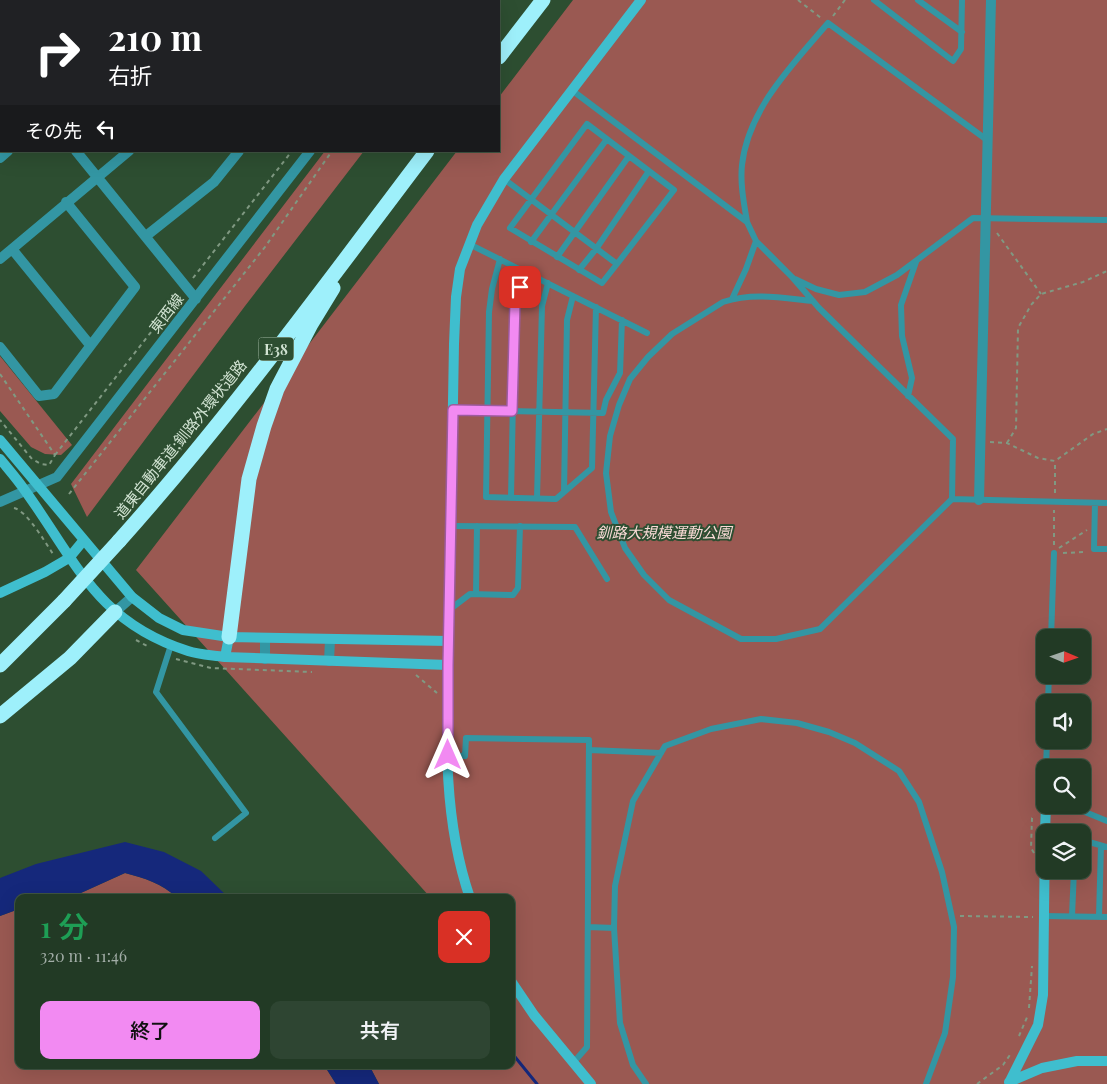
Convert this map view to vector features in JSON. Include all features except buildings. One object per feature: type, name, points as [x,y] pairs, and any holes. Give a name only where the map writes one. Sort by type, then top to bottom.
[{"type":"highway","points":[[500,40],[530,0]]},
{"type":"highway","points":[[500,57],[542,0]]},
{"type":"highway","name":"道東自動車道;釧路外環状道路","points":[[116,539],[414,152]]},
{"type":"highway","name":"道東自動車道;釧路外環状道路","points":[[0,665],[116,539],[158,497],[426,152]]},
{"type":"highway","points":[[229,638],[249,479],[277,390],[311,324],[380,213]]},
{"type":"highway","name":"道東自動車道;釧路外環状道路","points":[[0,655],[62,598]]},
{"type":"highway","points":[[0,716],[70,658],[116,612]]},
{"type":"street","points":[[469,894],[461,872],[451,818],[448,755],[453,410],[456,297],[460,269],[477,225],[504,180],[642,0]]},
{"type":"street","points":[[979,500],[992,0]]},
{"type":"street","points":[[77,152],[196,299]]},
{"type":"street","points":[[0,259],[128,152]]},
{"type":"street","points":[[146,236],[214,182],[238,152]]},
{"type":"street","name":"東西線","points":[[0,502],[57,477],[309,152]]},
{"type":"street","points":[[0,347],[39,396],[54,394],[135,287],[66,202]]},
{"type":"street","points":[[12,249],[90,345]]},
{"type":"street","points":[[0,440],[132,597],[159,618],[183,630],[229,638],[449,641]]},
{"type":"street","points":[[0,459],[26,492],[69,558],[96,595],[128,623],[155,638],[189,652],[226,657],[448,665]]},
{"type":"street","points":[[0,593],[45,572],[69,558],[83,541]]},
{"type":"street","points":[[116,612],[132,597]]},
{"type":"street","points":[[226,657],[229,638]]},
{"type":"street","points":[[265,638],[265,659]]},
{"type":"street","points":[[329,662],[330,640]]},
{"type":"street","points":[[1008,1083],[1038,1026],[1042,995],[1038,916],[1041,879]]},
{"type":"street","points":[[515,987],[534,1015],[591,1084]]},
{"type":"street","points":[[1008,1083],[1042,1068],[1076,1061],[1107,1061]]},
{"type":"lane","points":[[874,0],[953,61],[961,49],[962,0]]},
{"type":"lane","points":[[918,0],[962,32]]},
{"type":"lane","points":[[813,301],[759,296],[732,299],[723,302],[672,334],[648,357],[630,379],[618,405],[610,436],[606,473],[611,512],[625,548],[644,575],[670,600],[741,638],[776,639],[820,629],[952,499],[953,439],[813,301],[756,241],[747,222],[742,191],[742,165],[747,139],[756,118],[780,80],[828,23],[987,140]]},
{"type":"lane","points":[[573,91],[747,222]]},
{"type":"lane","points":[[587,124],[629,156],[674,190],[602,283],[510,228],[587,124]]},
{"type":"lane","points":[[531,242],[607,139]]},
{"type":"lane","points":[[557,257],[629,156]]},
{"type":"lane","points":[[579,270],[596,249],[649,171]]},
{"type":"lane","points":[[504,180],[617,264]]},
{"type":"lane","points":[[792,277],[816,289],[839,295],[865,292],[897,275],[973,218],[1107,220]]},
{"type":"lane","points":[[732,299],[756,241]]},
{"type":"lane","points":[[469,244],[647,333]]},
{"type":"lane","points":[[500,259],[492,289],[489,312],[486,497],[556,499],[592,468],[596,307]]},
{"type":"lane","points":[[908,396],[912,378],[902,336],[902,306],[916,260]]},
{"type":"lane","points":[[511,497],[515,303],[524,271]]},
{"type":"lane","points":[[536,498],[542,306],[548,283]]},
{"type":"lane","points":[[564,492],[567,320],[573,296]]},
{"type":"lane","points":[[453,410],[603,412],[606,400],[620,372],[622,320]]},
{"type":"lane","points":[[952,499],[1107,503]]},
{"type":"lane","points":[[1095,503],[1094,548],[1107,549]]},
{"type":"lane","points":[[451,526],[575,527],[607,579]]},
{"type":"lane","points":[[476,594],[477,526]]},
{"type":"lane","points":[[449,610],[470,594],[513,595],[518,588],[520,526]]},
{"type":"lane","points":[[1051,629],[1054,553]]},
{"type":"lane","points":[[171,645],[156,692],[246,813],[215,838]]},
{"type":"lane","points":[[646,1084],[633,1066],[620,1023],[614,928],[615,886],[633,801],[664,746],[711,729],[761,719],[797,723],[829,732],[855,743],[899,771],[919,802],[942,872],[954,927],[953,977],[944,1033],[926,1084]]},
{"type":"lane","points":[[448,755],[465,756],[466,738],[589,740],[587,1047],[573,1063]]},
{"type":"lane","points":[[589,750],[661,753]]},
{"type":"lane","points":[[1089,814],[1107,822]]},
{"type":"lane","points":[[1091,842],[1104,846],[1099,916]]},
{"type":"lane","points":[[1072,916],[1074,879]]},
{"type":"lane","points":[[1038,916],[1107,917]]},
{"type":"lane","points":[[588,928],[614,928]]},
{"type":"path","points":[[798,0],[828,23],[845,0]]},
{"type":"path","points":[[0,420],[32,459],[41,464],[49,465],[291,152]]},
{"type":"path","points":[[69,494],[265,247],[331,152]]},
{"type":"path","points":[[985,218],[1041,294]]},
{"type":"path","points":[[1006,443],[1016,428],[1018,328],[1031,305],[1041,294],[1083,282],[1107,271]]},
{"type":"path","points":[[0,374],[55,455]]},
{"type":"path","points":[[980,441],[1006,443],[1038,458],[1055,461],[1093,434],[1107,429]]},
{"type":"path","points":[[1054,553],[1062,545],[1094,526]]},
{"type":"path","points":[[1054,553],[1089,552],[1094,548]]},
{"type":"path","points":[[414,673],[437,694]]},
{"type":"path","points":[[1034,854],[1031,848],[1032,818],[1036,813]]},
{"type":"path","points":[[952,916],[1038,916]]},
{"type":"path","points":[[1019,1038],[1028,1015],[1032,964]]},
{"type":"path","points":[[977,1084],[1003,1065],[1016,1046]]},
{"type":"green space","name":"釧路大規模運動公園","points":[[573,0],[1107,0],[1107,1084],[379,1084],[371,1069],[515,1069],[515,894],[427,894],[136,570],[456,152],[500,152],[500,96]]},
{"type":"green space","points":[[324,152],[363,152],[87,517],[71,484]]},
{"type":"green space","points":[[0,356],[72,445],[61,455],[45,454],[31,447],[0,411]]},
{"type":"green space","points":[[125,873],[146,879],[173,894],[79,894]]},
{"type":"green space","points":[[15,910],[15,1069],[327,1069],[336,1084],[0,1084],[0,916]]},
{"type":"shaded area","points":[[125,842],[164,852],[201,871],[225,894],[173,894],[146,879],[125,873],[79,894],[15,894],[15,910],[0,916],[0,878],[36,864]]},
{"type":"shaded area","points":[[327,1069],[371,1069],[379,1084],[336,1084]]},
{"type":"waterway","points":[[515,1057],[537,1084]]},
{"type":"route","points":[[448,755],[453,410],[512,411],[515,303],[520,287]]}]
